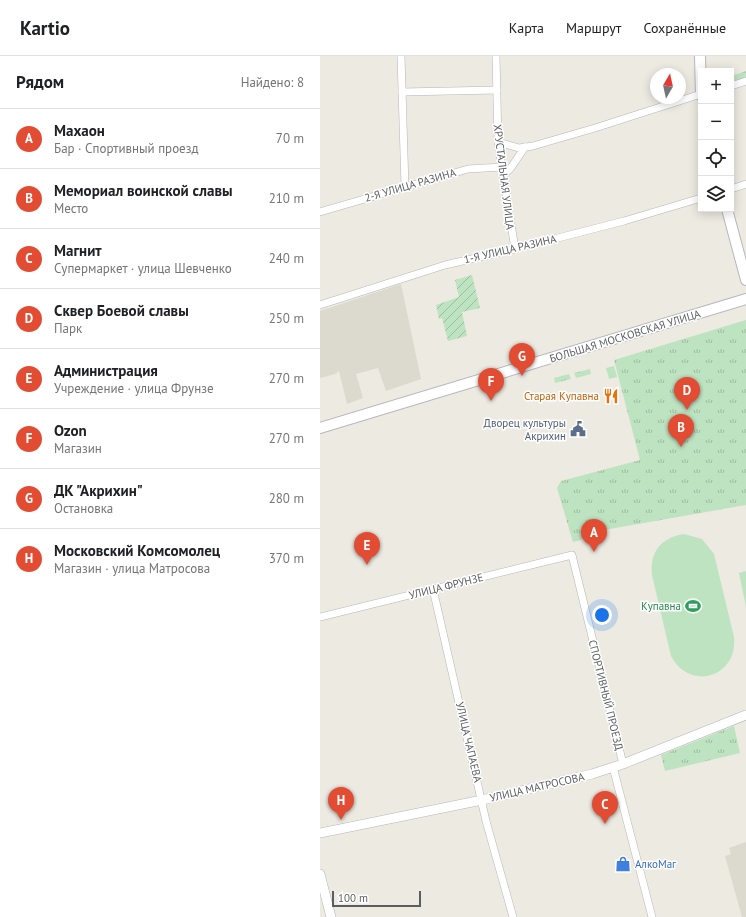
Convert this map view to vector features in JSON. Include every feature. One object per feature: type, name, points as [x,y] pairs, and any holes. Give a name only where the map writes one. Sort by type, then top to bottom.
[{"type":"main road","points":[[700,56],[700,68]]},
{"type":"main road","points":[[728,212],[746,280]]},
{"type":"main road","name":"БОЛЬШАЯ МОСКОВСКАЯ УЛИЦА","points":[[320,428],[746,300]]},
{"type":"street","points":[[401,56],[406,187]]},
{"type":"street","name":"ХРУСТАЛЬНАЯ УЛИЦА","points":[[496,56],[498,142],[515,250]]},
{"type":"street","points":[[734,85],[746,81]]},
{"type":"street","points":[[402,92],[497,90]]},
{"type":"street","points":[[498,142],[519,148],[525,147],[588,130],[698,96]]},
{"type":"street","points":[[503,171],[510,169],[525,147]]},
{"type":"street","name":"2-Я УЛИЦА РАЗИНА","points":[[320,212],[468,168],[503,171]]},
{"type":"street","points":[[734,188],[746,184]]},
{"type":"street","name":"1-Я УЛИЦА РАЗИНА","points":[[320,305],[446,265],[515,250],[624,221],[698,199]]},
{"type":"street","name":"УЛИЦА ФРУНЗЕ","points":[[320,617],[572,555]]},
{"type":"street","name":"СПОРТИВНЫЙ ПРОЕЗД","points":[[572,555],[623,764]]},
{"type":"street","name":"УЛИЦА ЧАПАЕВА","points":[[433,589],[482,800],[513,917]]},
{"type":"street","name":"УЛИЦА МАТРОСОВА","points":[[320,833],[482,800],[561,782],[623,764],[746,715]]},
{"type":"street","points":[[613,767],[652,917]]},
{"type":"street","points":[[320,874],[331,917]]},
{"type":"shaded area","points":[[401,284],[421,379],[386,391],[378,368],[356,374],[363,398],[347,404],[339,371],[335,374],[320,378],[320,311]]},
{"type":"shaded area","points":[[746,842],[746,917],[742,917],[725,856],[731,854],[729,848]]},
{"type":"green space","points":[[746,71],[746,79],[739,81],[734,80],[734,75]]},
{"type":"green space","points":[[472,275],[480,308],[462,312],[467,336],[448,341],[442,318],[439,319],[436,305],[459,297],[455,280]]},
{"type":"green space","points":[[746,320],[746,505],[587,533],[581,540],[573,542],[557,488],[561,481],[640,460],[614,360]]},
{"type":"green space","points":[[614,366],[617,377],[609,379],[606,368]]},
{"type":"green space","points":[[590,369],[591,374],[576,378],[574,373]]},
{"type":"green space","points":[[569,374],[571,379],[555,383],[554,378]]},
{"type":"green space","name":"Купавна","points":[[684,534],[702,539],[714,554],[734,637],[733,651],[729,662],[721,670],[711,675],[700,676],[689,674],[679,667],[671,656],[652,575],[653,559],[659,547],[669,538]]},
{"type":"green space","points":[[746,571],[746,607],[739,573]]},
{"type":"green space","points":[[734,726],[740,753],[665,771],[661,755]]},
{"type":"place","name":"ДК \"Акрихин\"","points":[[522,376]]},
{"type":"place","name":"Старая Купавна","points":[[611,396]]},
{"type":"place","name":"Ozon","points":[[491,401]]},
{"type":"place","name":"Сквер Боевой славы","points":[[687,410]]},
{"type":"place","name":"Дворец культуры Акрихин","points":[[578,429]]},
{"type":"place","name":"Мемориал воинской славы","points":[[681,447]]},
{"type":"place","name":"Махаон","points":[[594,552]]},
{"type":"place","name":"Администрация","points":[[367,565]]},
{"type":"place","name":"Купавна","points":[[693,606]]},
{"type":"place","name":"Московский Комсомолец","points":[[341,820]]},
{"type":"place","name":"Магнит","points":[[605,824]]},
{"type":"place","name":"АлкоМаг","points":[[623,864]]}]
